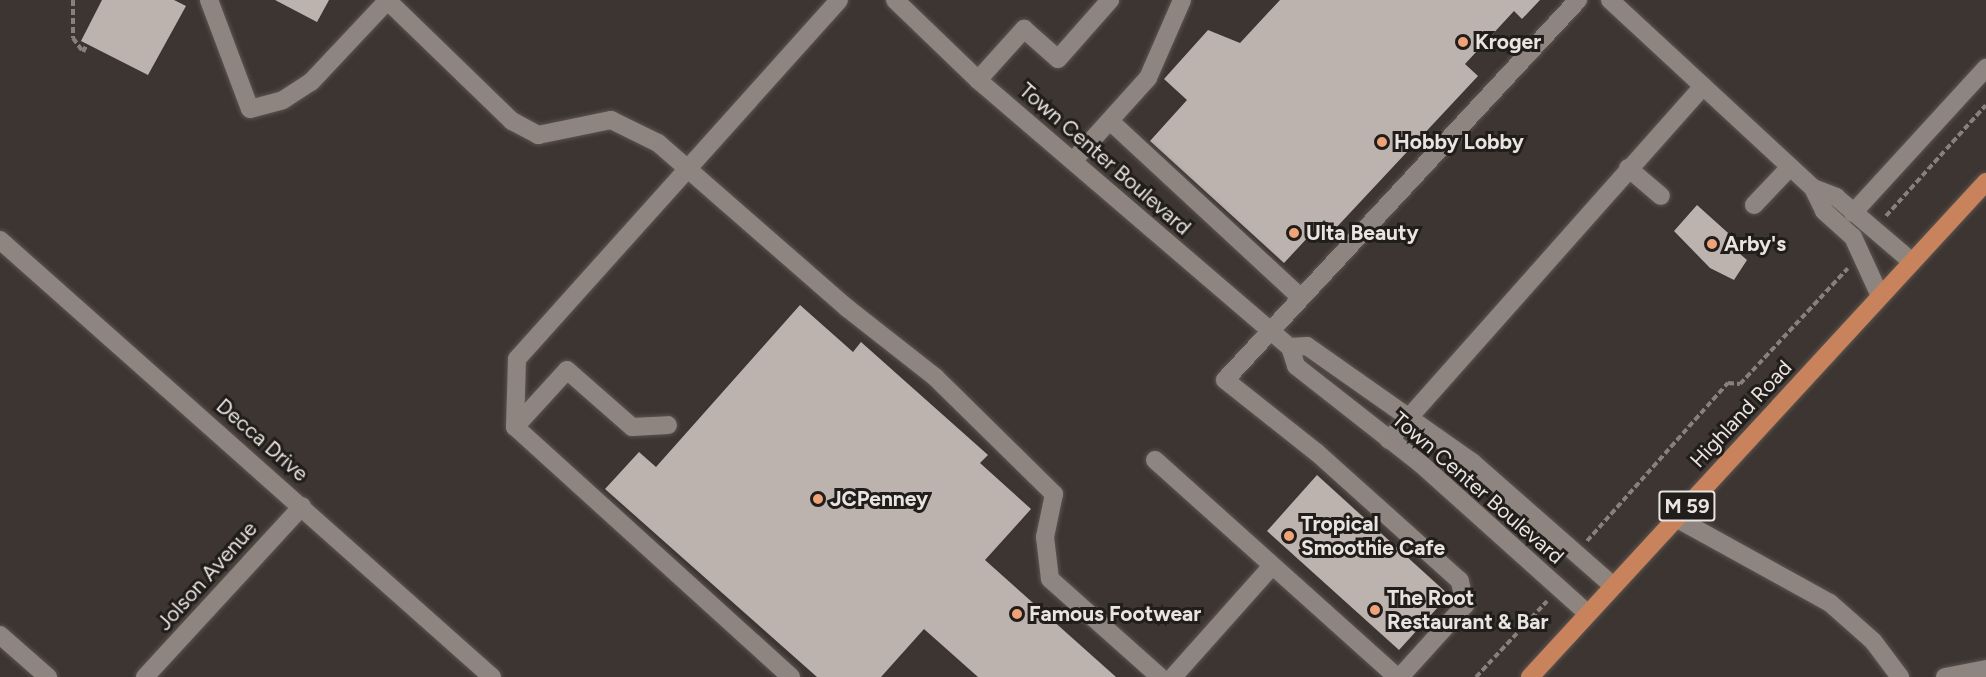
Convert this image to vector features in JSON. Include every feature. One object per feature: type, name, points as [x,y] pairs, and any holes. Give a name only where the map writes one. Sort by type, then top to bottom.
[{"type":"highway","name":"Highland Road","points":[[1530,677],[1986,182]]},
{"type":"street","points":[[209,0],[250,109],[284,99],[311,82],[388,0],[512,121],[538,135],[621,123],[688,168],[847,308],[935,377],[1044,480],[1054,494],[1045,537],[1050,579],[1160,677]]},
{"type":"street","points":[[791,677],[515,428],[517,359],[839,0]]},
{"type":"street","name":"Town Center Boulevard","points":[[895,0],[978,80],[1290,347],[1296,366],[1389,440],[1588,614]]},
{"type":"street","points":[[978,80],[1024,29],[1058,59],[1110,0]]},
{"type":"street","points":[[1073,161],[1148,78],[1182,0]]},
{"type":"street","points":[[1155,460],[1399,677],[1465,604],[1460,581],[1316,452],[1226,380],[1269,330],[1578,0]]},
{"type":"street","points":[[1610,0],[1813,188],[1854,213],[1912,262]]},
{"type":"street","points":[[1854,213],[1986,68]]},
{"type":"street","points":[[1389,440],[1554,258],[1560,242],[1703,86]]},
{"type":"street","points":[[1110,121],[1300,297]]},
{"type":"street","points":[[1754,205],[1790,167]]},
{"type":"street","points":[[1628,168],[1661,196]]},
{"type":"street","points":[[1813,188],[1824,211],[1853,237],[1880,296]]},
{"type":"street","name":"Decca Drive","points":[[0,240],[492,677]]},
{"type":"street","name":"Town Center Boulevard","points":[[1290,347],[1307,346],[1472,462],[1614,586]]},
{"type":"street","points":[[515,428],[567,370],[632,427],[668,425]]},
{"type":"street","name":"Jolson Avenue","points":[[146,677],[302,506]]},
{"type":"street","points":[[1676,518],[1830,603],[1873,641],[1900,677]]},
{"type":"street","points":[[1173,677],[1272,566]]},
{"type":"street","points":[[0,634],[48,677]]},
{"type":"street","points":[[1945,677],[1986,669]]},
{"type":"path","points":[[73,0],[73,38],[83,52],[87,44]]},
{"type":"path","points":[[1881,223],[1986,105]]},
{"type":"path","points":[[1588,540],[1728,383],[1740,384],[1853,262]]},
{"type":"path","points":[[1476,677],[1543,605]]},
{"type":"building","points":[[102,0],[174,0],[186,6],[148,75],[81,41]]},
{"type":"building","points":[[275,0],[329,0],[317,22]]},
{"type":"building","points":[[1280,0],[1540,0],[1522,19],[1514,11],[1465,64],[1478,76],[1334,230],[1324,220],[1284,263],[1150,141],[1187,100],[1164,79],[1208,30],[1240,43]]},
{"type":"building","name":"Arby's","points":[[1697,205],[1737,241],[1732,247],[1747,260],[1734,280],[1710,268],[1674,231]]},
{"type":"building","name":"JCPenney","points":[[800,305],[853,352],[861,342],[988,455],[980,463],[1031,509],[985,560],[1116,677],[978,677],[924,629],[881,677],[817,677],[605,489],[639,452],[656,467]]},
{"type":"building","points":[[1317,475],[1449,595],[1399,650],[1267,531]]},
{"type":"place","name":"Kroger","points":[[1463,42]]},
{"type":"place","name":"Hobby Lobby","points":[[1382,142]]},
{"type":"place","name":"Ulta Beauty","points":[[1294,233]]},
{"type":"place","name":"Arby's","points":[[1712,244]]},
{"type":"place","name":"JCPenney","points":[[818,499]]},
{"type":"place","name":"Tropical Smoothie Cafe","points":[[1289,536]]},
{"type":"place","name":"The Root Restaurant & Bar","points":[[1375,610]]},
{"type":"place","name":"Famous Footwear","points":[[1017,614]]}]
